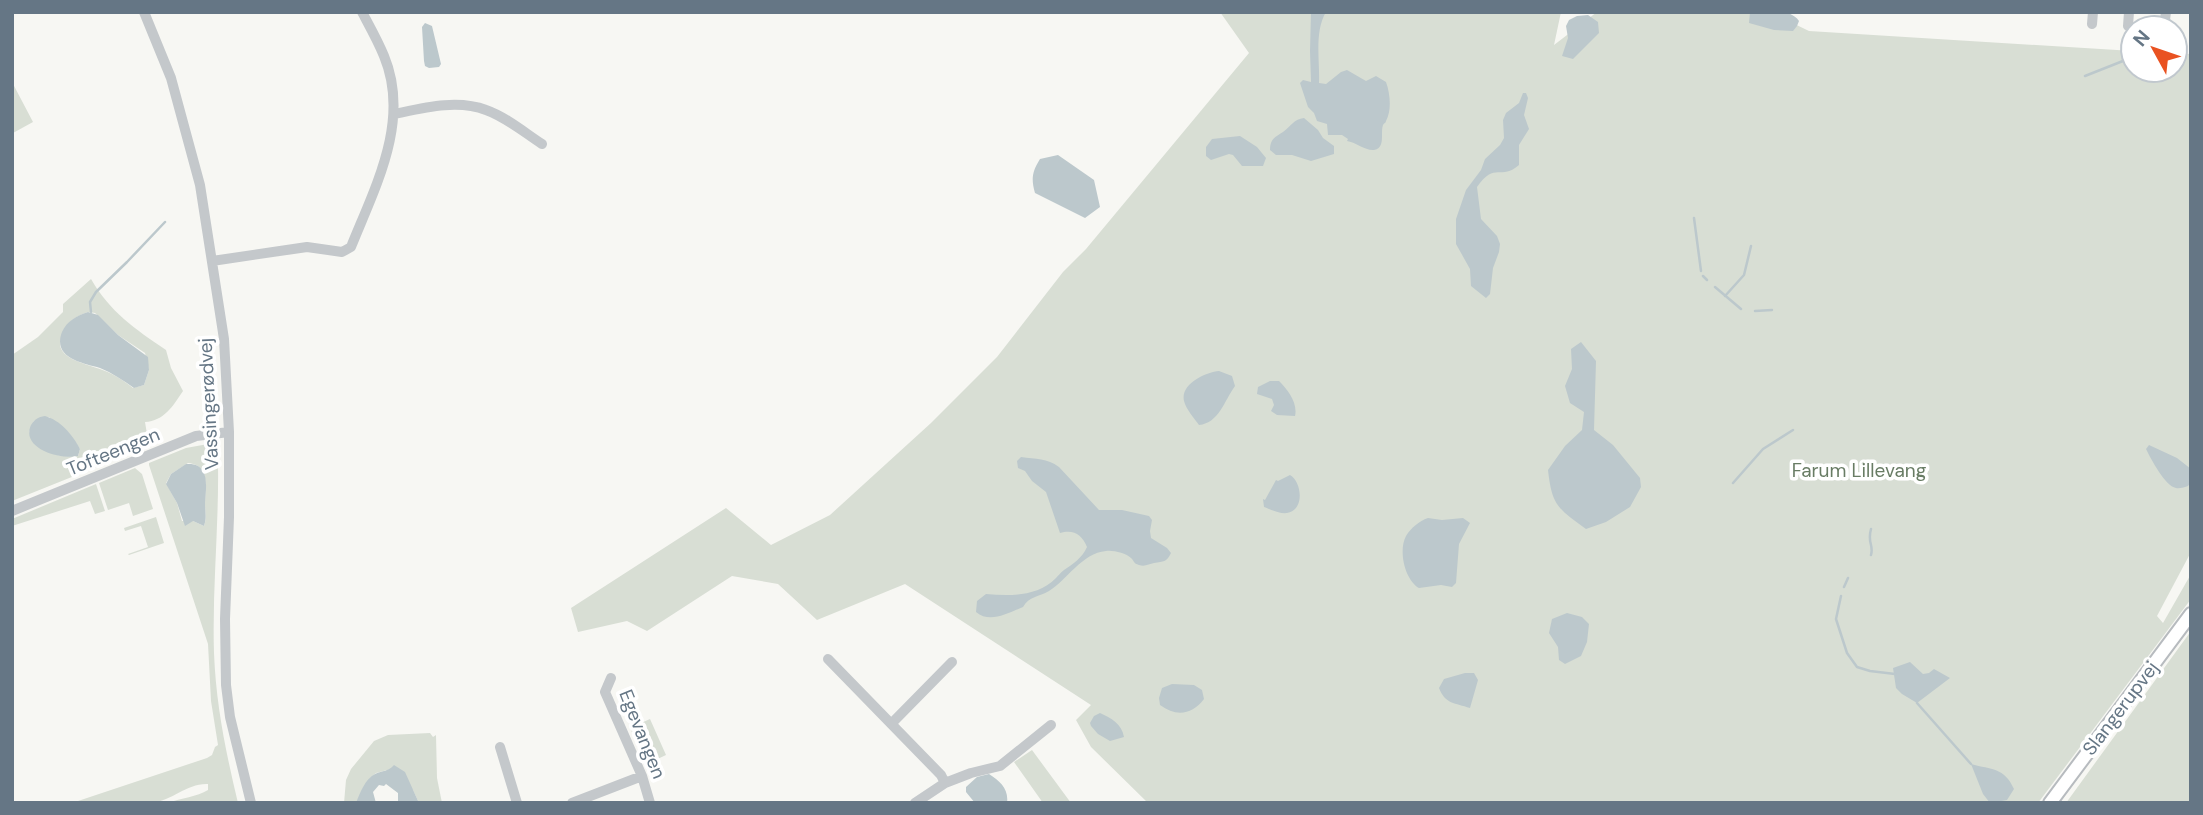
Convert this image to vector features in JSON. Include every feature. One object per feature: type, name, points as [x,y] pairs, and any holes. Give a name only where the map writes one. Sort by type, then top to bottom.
[{"type":"main road","name":"Slangerupvej","points":[[2050,803],[2191,614]]},
{"type":"street","name":"Vassingerødvej","points":[[144,12],[171,78],[200,185],[224,338],[229,432],[226,685],[230,717],[251,803]]},
{"type":"street","points":[[212,261],[307,247],[342,252],[351,247],[388,153],[394,114],[390,74],[362,12]]},
{"type":"street","points":[[2092,24],[2093,12]]},
{"type":"street","points":[[394,114],[436,106],[474,107],[488,111],[542,144]]},
{"type":"street","name":"Tofteengen","points":[[12,511],[188,439],[229,432]]},
{"type":"street","points":[[828,659],[892,723],[941,775],[945,783]]},
{"type":"street","points":[[892,723],[952,662]]},
{"type":"street","name":"Egevangen","points":[[611,678],[605,692],[642,776],[650,803]]},
{"type":"street","points":[[915,803],[945,783],[1000,766],[1051,725]]},
{"type":"street","points":[[500,747],[517,803]]},
{"type":"street","points":[[572,803],[642,776]]},
{"type":"green space","name":"Farum Lillevang","points":[[1220,12],[1561,12],[1554,45],[1597,12],[1770,12],[1809,31],[2119,50],[2119,84],[2189,84],[2191,54],[2191,552],[2157,616],[2163,623],[2191,574],[2191,599],[2038,803],[1148,803],[1091,747],[1076,720],[1091,705],[905,584],[817,620],[778,584],[732,576],[647,631],[627,621],[578,632],[571,608],[726,508],[771,545],[830,515],[931,423],[997,357],[1063,272],[1086,249],[1249,53]]},
{"type":"green space","points":[[12,82],[33,122],[13,133],[12,131]]},
{"type":"green space","points":[[91,279],[115,310],[166,350],[171,368],[183,391],[163,416],[145,422],[149,446],[12,501],[12,355],[38,337],[63,312],[63,304]],"holes":[[[88,312],[95,313],[118,335],[145,353],[149,370],[144,385],[133,388],[113,375],[64,353],[60,343],[67,325]],[[49,417],[68,432],[80,449],[78,456],[62,456],[50,452],[29,432],[34,421]]]},
{"type":"green space","points":[[214,445],[218,464],[215,672],[222,729],[238,803],[168,803],[208,790],[208,784],[200,784],[159,802],[72,803],[207,758],[218,745],[211,701],[208,644],[149,465],[186,448]],"holes":[[[188,463],[200,468],[205,478],[204,526],[193,521],[182,521],[177,503],[166,483],[171,474]]]},
{"type":"green space","points":[[135,468],[142,474],[153,509],[133,516],[129,503],[108,510],[99,483]]},
{"type":"green space","points":[[96,484],[105,511],[95,514],[90,501],[12,526],[12,519]]},
{"type":"green space","points":[[156,517],[164,543],[129,555],[148,547],[141,526],[125,531],[124,528]]},
{"type":"green space","points":[[2191,631],[2191,803],[2066,803]]},
{"type":"green space","points":[[650,719],[666,755],[647,764],[630,728]]},
{"type":"green space","points":[[430,733],[433,737],[436,735],[437,778],[442,803],[419,803],[413,790],[391,769],[376,773],[370,778],[356,803],[344,803],[346,780],[351,769],[374,741],[388,735]]},
{"type":"green space","points":[[1032,750],[1071,803],[1043,803],[1014,762]]},
{"type":"shaded area","points":[[1311,12],[1326,12],[1319,37],[1319,83],[1326,84],[1347,70],[1366,81],[1376,76],[1386,82],[1389,112],[1378,149],[1364,148],[1347,141],[1342,135],[1328,135],[1327,124],[1317,121],[1308,107],[1300,83],[1303,80],[1311,82]]},
{"type":"shaded area","points":[[1750,12],[1783,12],[1799,21],[1793,31],[1774,30],[1749,23]]},
{"type":"shaded area","points":[[1588,15],[1598,22],[1599,33],[1573,59],[1562,56],[1568,38],[1566,26],[1569,20]]},
{"type":"shaded area","points":[[425,23],[432,26],[441,64],[439,67],[425,66],[422,27]]},
{"type":"shaded area","points":[[1523,93],[1526,93],[1528,98],[1524,115],[1529,129],[1519,145],[1519,165],[1507,172],[1489,175],[1477,187],[1481,219],[1497,236],[1500,244],[1493,268],[1490,294],[1486,298],[1471,286],[1470,269],[1456,244],[1456,219],[1466,190],[1481,170],[1485,159],[1504,138],[1503,120],[1506,113],[1519,103]]},
{"type":"shaded area","points":[[1304,118],[1334,146],[1334,154],[1311,161],[1292,155],[1276,155],[1270,150],[1274,139],[1295,121]]},
{"type":"shaded area","points":[[1240,136],[1257,147],[1266,158],[1263,166],[1242,166],[1229,154],[1211,160],[1206,156],[1206,147],[1212,139]]},
{"type":"shaded area","points":[[1058,155],[1094,180],[1100,207],[1085,218],[1035,193],[1033,176],[1040,159]]},
{"type":"shaded area","points":[[88,312],[98,315],[118,335],[148,357],[149,370],[144,385],[134,388],[109,372],[70,358],[61,348],[60,341],[66,325],[72,319]]},
{"type":"shaded area","points":[[1581,342],[1596,361],[1594,430],[1613,445],[1640,478],[1641,487],[1630,507],[1606,522],[1586,529],[1568,516],[1554,499],[1548,470],[1565,446],[1582,430],[1584,412],[1570,403],[1565,386],[1572,369],[1571,349]]},
{"type":"shaded area","points":[[1219,371],[1232,376],[1235,386],[1216,416],[1199,425],[1186,407],[1186,389],[1195,380]]},
{"type":"shaded area","points":[[1270,381],[1279,381],[1289,393],[1294,402],[1295,416],[1277,415],[1271,411],[1274,405],[1272,399],[1257,394],[1258,387]]},
{"type":"shaded area","points":[[45,416],[70,433],[80,449],[78,456],[53,454],[31,441],[31,425]]},
{"type":"shaded area","points":[[2149,445],[2177,458],[2191,469],[2191,482],[2188,486],[2177,488],[2167,482],[2146,449]]},
{"type":"shaded area","points":[[1021,457],[1046,460],[1055,464],[1099,510],[1122,510],[1149,516],[1152,520],[1151,538],[1171,553],[1164,561],[1143,566],[1119,552],[1097,553],[1082,562],[1056,586],[1031,599],[1023,607],[993,617],[976,612],[977,601],[986,594],[1023,594],[1049,584],[1077,560],[1087,547],[1077,534],[1060,533],[1046,492],[1032,481],[1025,471],[1018,468],[1017,461]]},
{"type":"shaded area","points":[[186,464],[200,467],[205,477],[204,526],[193,521],[185,526],[177,503],[166,484],[171,474]]},
{"type":"shaded area","points":[[1290,475],[1299,489],[1297,507],[1284,513],[1264,507],[1263,499],[1265,500],[1276,480]]},
{"type":"shaded area","points":[[1428,518],[1463,518],[1470,523],[1459,544],[1456,583],[1452,587],[1441,585],[1419,588],[1410,579],[1404,565],[1406,536],[1416,525]]},
{"type":"shaded area","points":[[1567,613],[1582,617],[1589,624],[1587,642],[1581,656],[1565,664],[1559,660],[1558,647],[1549,633],[1552,619]]},
{"type":"shaded area","points":[[1910,662],[1923,674],[1934,669],[1950,678],[1917,703],[1896,688],[1893,668]]},
{"type":"shaded area","points":[[1474,673],[1478,680],[1470,708],[1447,700],[1439,688],[1444,679]]},
{"type":"shaded area","points":[[1172,684],[1194,685],[1202,690],[1204,699],[1189,711],[1178,713],[1166,709],[1160,705],[1159,698],[1162,688]]},
{"type":"shaded area","points":[[1100,713],[1118,725],[1124,737],[1110,741],[1098,734],[1090,723],[1094,716]]},
{"type":"shaded area","points":[[1971,764],[1997,770],[2006,777],[2014,789],[2007,800],[1990,803],[1983,794]]},
{"type":"shaded area","points":[[394,765],[405,772],[419,803],[398,803],[398,793],[386,784],[379,785],[373,792],[376,803],[356,803],[368,779]]},
{"type":"shaded area","points":[[989,774],[1003,786],[1007,803],[975,803],[966,792],[966,787],[977,777]]},
{"type":"waterway","points":[[2085,76],[2119,63]]},
{"type":"waterway","points":[[1694,218],[1701,271]]},
{"type":"waterway","points":[[91,312],[90,302],[96,292],[165,222]]},
{"type":"waterway","points":[[1725,296],[1744,275],[1751,246]]},
{"type":"waterway","points":[[1703,276],[1707,280]]},
{"type":"waterway","points":[[1715,287],[1741,309]]},
{"type":"waterway","points":[[1755,311],[1772,310]]},
{"type":"waterway","points":[[1733,483],[1763,449],[1793,430]]},
{"type":"waterway","points":[[1871,529],[1871,555]]},
{"type":"waterway","points":[[1844,587],[1848,578]]},
{"type":"waterway","points":[[1841,596],[1836,619],[1847,653],[1857,667],[1895,674]]},
{"type":"waterway","points":[[1917,703],[1971,764]]}]
